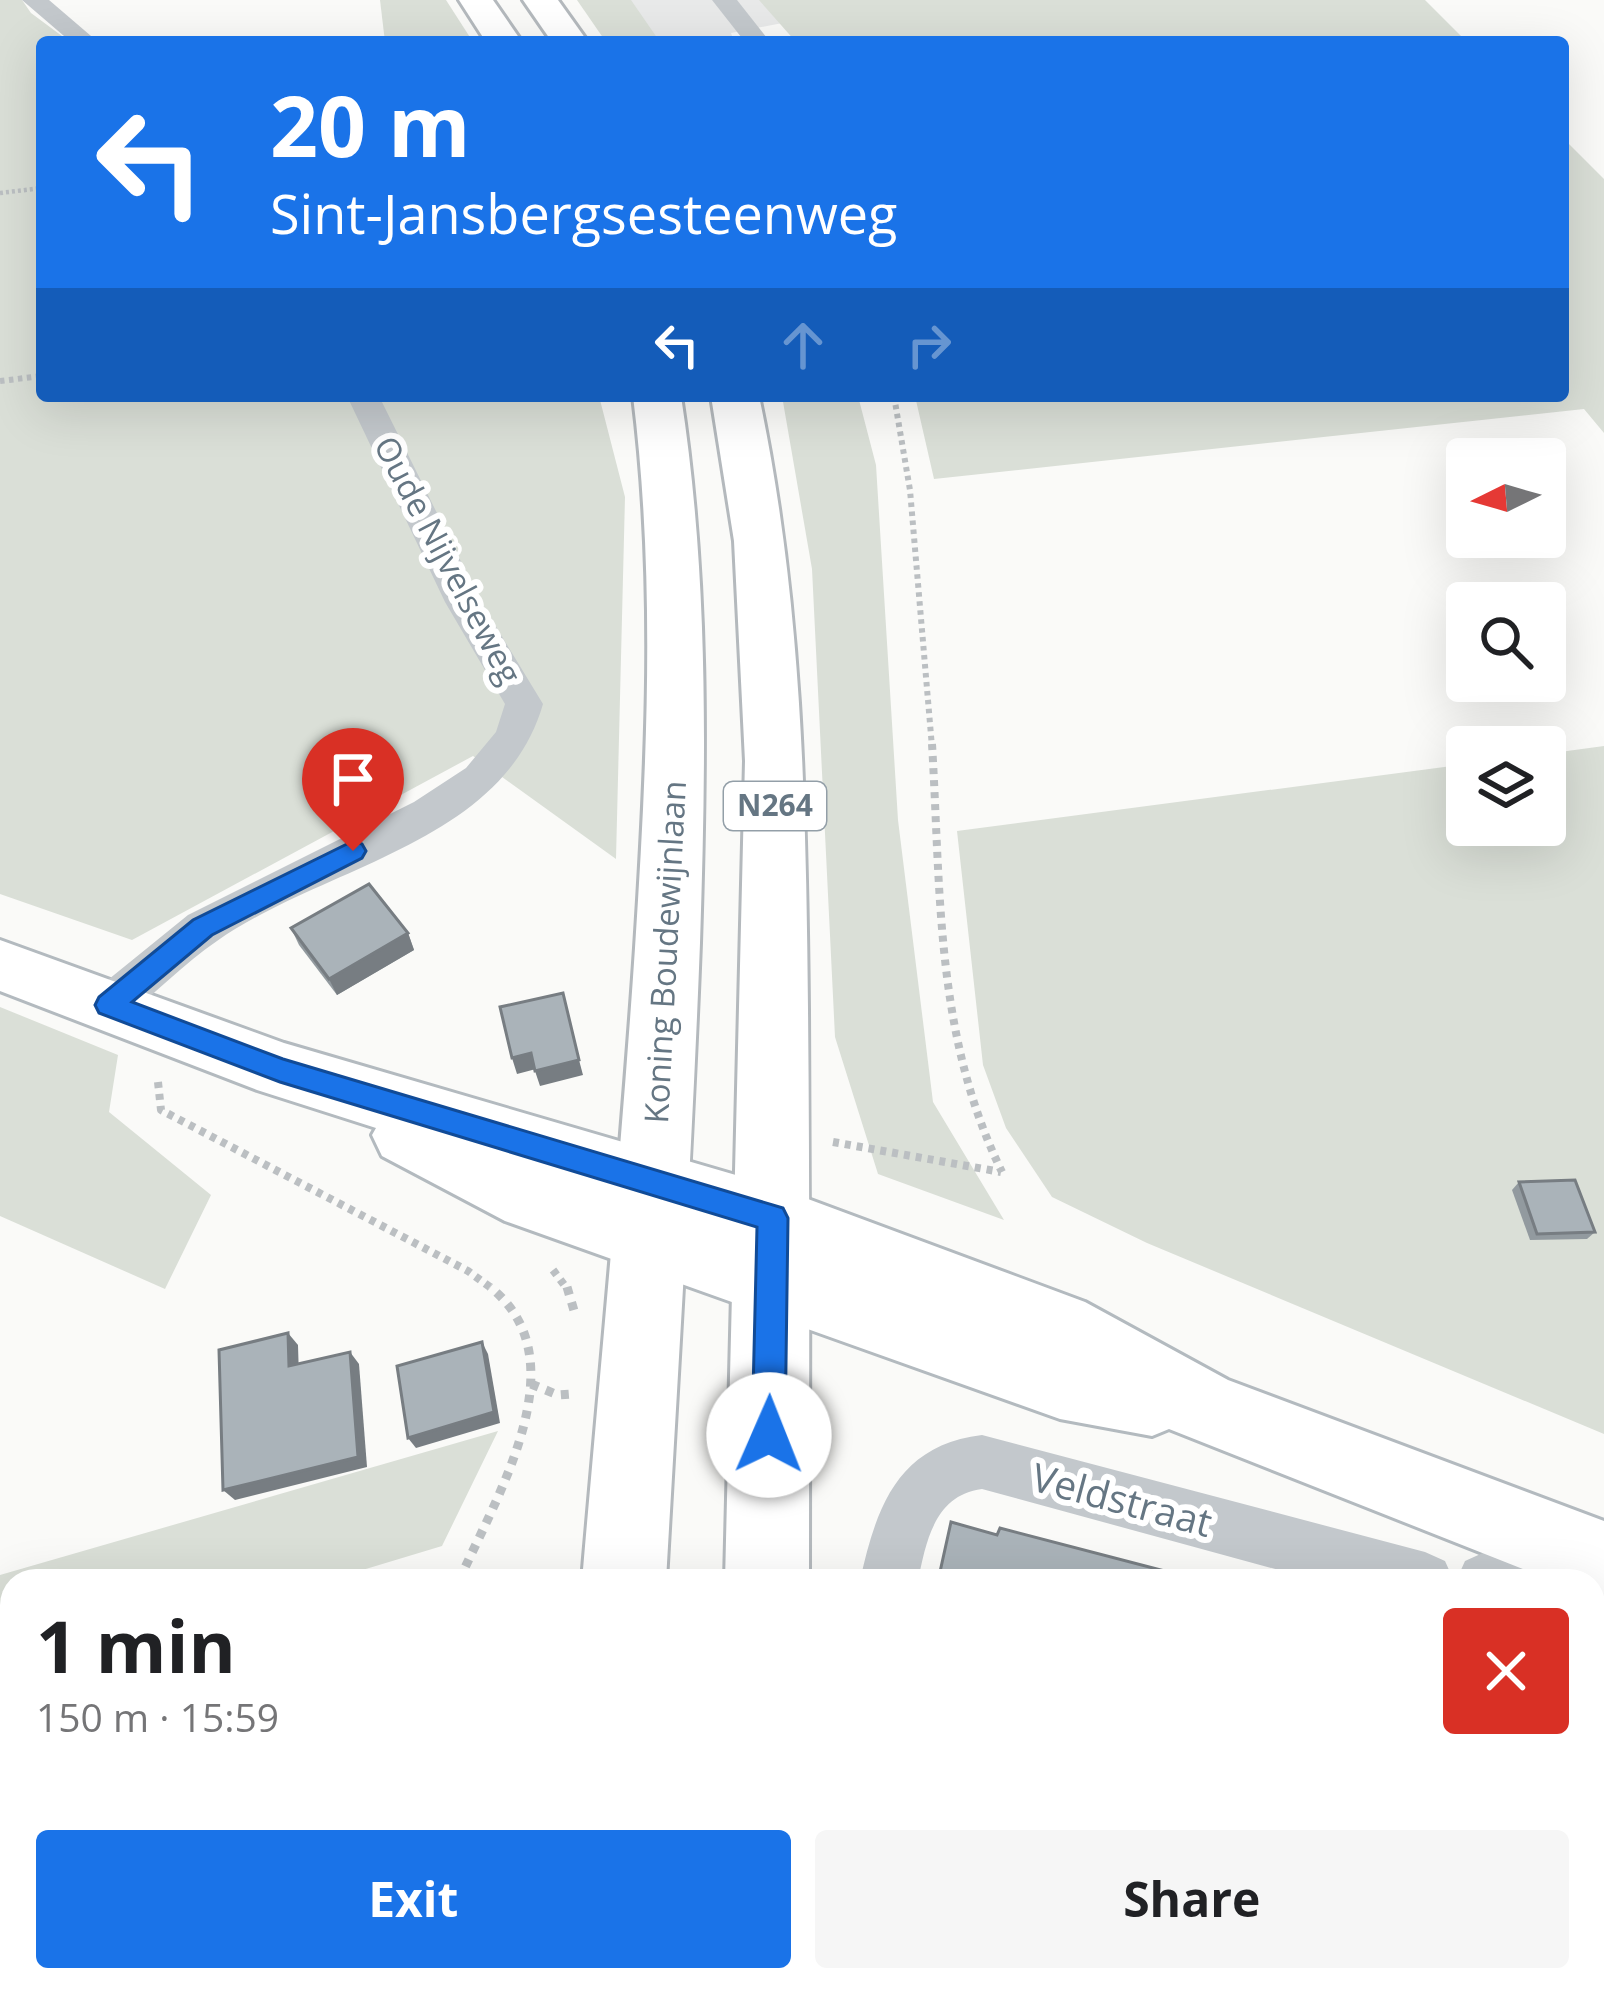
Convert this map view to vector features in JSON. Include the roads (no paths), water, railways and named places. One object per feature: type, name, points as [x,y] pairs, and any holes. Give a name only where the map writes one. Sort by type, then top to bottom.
[{"type":"highway","points":[[476,0],[500,36]]},
{"type":"highway","points":[[540,0],[566,36]]},
{"type":"highway","name":"Koning Boudewijnlaan","points":[[625,1569],[667,970],[678,667],[674,542],[658,402]]},
{"type":"highway","name":"N264","points":[[736,402],[749,458],[767,598],[775,748],[767,1569]]},
{"type":"main road","points":[[0,965],[280,1070],[529,1199],[650,1209],[772,1250],[1060,1382],[1207,1409],[1604,1563]]},
{"type":"street","points":[[34,0],[79,36]]},
{"type":"street","points":[[724,0],[753,36]]},
{"type":"street","points":[[741,0],[771,36]]},
{"type":"street","name":"Oude Nijvelseweg","points":[[109,1005],[202,927],[428,813],[480,779],[514,737],[524,704],[463,602],[366,402]]},
{"type":"street","name":"Veldstraat","points":[[892,1569],[921,1494],[936,1473],[956,1461],[982,1462],[1381,1569]]},
{"type":"street","points":[[1564,1569],[1604,1563]]}]
